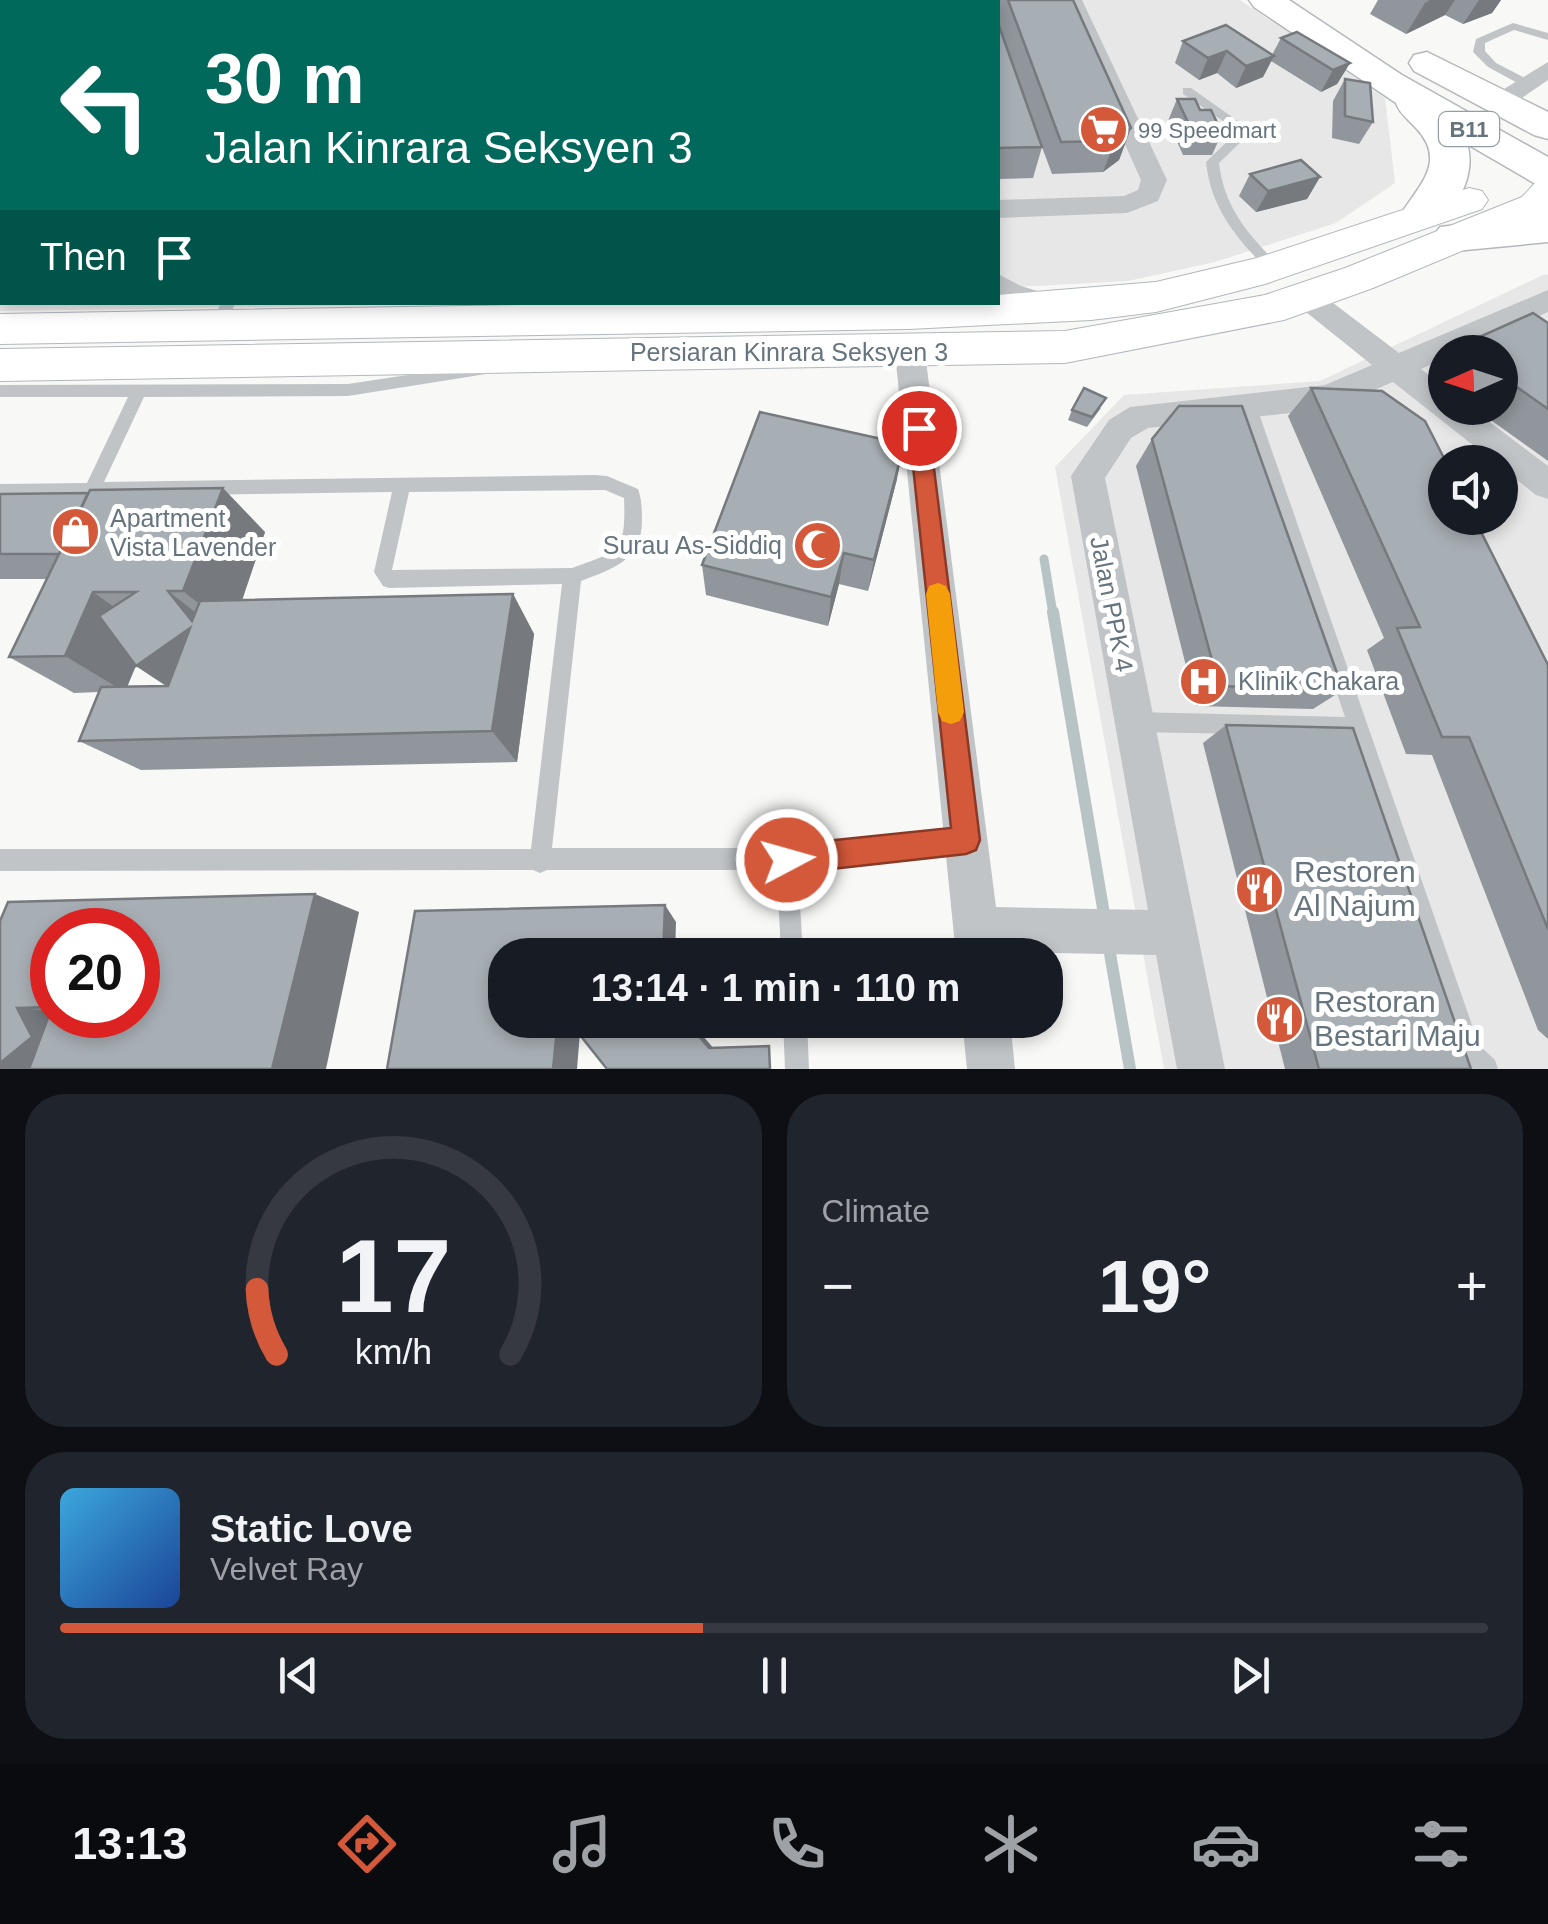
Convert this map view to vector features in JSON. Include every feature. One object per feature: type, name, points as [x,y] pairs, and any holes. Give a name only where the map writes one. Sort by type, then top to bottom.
[{"type":"main road","name":"B11","points":[[1266,0],[1400,68],[1513,92],[1548,127]]},
{"type":"main road","name":"B11","points":[[1308,0],[1548,178]]},
{"type":"main road","points":[[1400,68],[1438,81],[1526,141],[1548,164]]},
{"type":"main road","points":[[1400,68],[1446,141],[1453,160],[1439,226],[1548,228]]},
{"type":"main road","name":"Persiaran Kinrara Seksyen 3","points":[[0,329],[224,312],[589,324],[910,352],[1082,345],[1209,323],[1306,298],[1509,188],[1548,178]]},
{"type":"main road","name":"Persiaran Kinrara Seksyen 3","points":[[0,366],[589,324],[1059,308],[1156,297],[1534,206],[1548,191]]},
{"type":"street","points":[[1000,210],[1127,204],[1149,195],[1154,180],[1071,0]]},
{"type":"street","points":[[1513,92],[1548,69]]},
{"type":"street","points":[[1513,92],[1548,95]]},
{"type":"street","points":[[1000,285],[1011,293],[1059,308]]},
{"type":"street","points":[[1306,298],[1548,485]]},
{"type":"street","name":"Jalan PPK 4","points":[[1201,1069],[1155,933],[1135,722],[1088,476],[1120,429],[1141,416],[1329,397],[1523,320],[1548,300]]},
{"type":"street","points":[[899,311],[910,352],[966,840],[991,938],[1155,933]]},
{"type":"street","points":[[899,311],[910,352]]},
{"type":"street","points":[[1396,370],[1428,434]]},
{"type":"street","points":[[988,1038],[991,1069]]},
{"type":"lane","points":[[1513,92],[1480,52],[1480,41],[1513,26],[1548,37]]},
{"type":"lane","points":[[1187,91],[1246,131],[1212,162],[1212,185],[1233,228],[1274,268]]},
{"type":"lane","points":[[0,391],[348,390],[589,324]]},
{"type":"lane","points":[[92,487],[139,390]]},
{"type":"lane","points":[[1248,405],[1470,1053],[1486,1069]]},
{"type":"lane","points":[[0,490],[92,487],[606,482],[632,494],[632,545],[625,555],[572,576],[389,580],[383,572],[402,484]]},
{"type":"lane","points":[[540,862],[572,576]]},
{"type":"lane","points":[[1135,722],[1358,727]]},
{"type":"lane","points":[[0,860],[787,860],[966,840]]},
{"type":"lane","points":[[787,860],[791,938]]},
{"type":"lane","points":[[796,1038],[797,1069]]},
{"type":"shaded area","points":[[1000,0],[1240,0],[1385,98],[1395,183],[1336,223],[1215,262],[1128,281],[1000,288]]},
{"type":"shaded area","points":[[1548,275],[1548,1069],[1164,1069],[1055,467],[1124,395],[1320,381]]},
{"type":"shaded area","points":[[0,305],[393,305],[0,311]]},
{"type":"building","points":[[1008,0],[1073,0],[1131,128],[1115,141],[1061,142]]},
{"type":"building","points":[[1226,25],[1274,56],[1246,66],[1227,51],[1208,58],[1183,41]]},
{"type":"building","points":[[1000,29],[1042,147],[1000,148]]},
{"type":"building","points":[[1297,32],[1350,63],[1333,70],[1281,38]]},
{"type":"building","points":[[1345,79],[1370,83],[1373,122],[1345,116]]},
{"type":"building","points":[[1177,99],[1195,99],[1200,110],[1211,110],[1222,133],[1193,133]]},
{"type":"building","points":[[1301,160],[1320,177],[1268,191],[1250,174]]},
{"type":"building","points":[[1533,313],[1548,323],[1548,409],[1518,388],[1518,335],[1484,335]]},
{"type":"building","points":[[1084,388],[1106,398],[1092,417],[1072,410]]},
{"type":"building","points":[[1311,388],[1382,391],[1425,421],[1437,445],[1428,445],[1428,535],[1483,535],[1548,665],[1548,929],[1469,737],[1442,737],[1397,628],[1420,627]]},
{"type":"building","points":[[1179,406],[1242,406],[1343,690],[1219,686],[1152,439]]},
{"type":"building","points":[[760,412],[904,444],[874,560],[844,553],[831,597],[702,565]]},
{"type":"building","points":[[223,488],[183,591],[168,591],[192,621],[200,601],[513,594],[492,731],[79,741],[101,687],[168,686],[190,628],[136,666],[99,616],[136,592],[93,592],[65,656],[9,657],[90,490]]},
{"type":"building","points":[[88,493],[59,554],[0,554],[0,494]]},
{"type":"building","points":[[1226,725],[1353,728],[1471,1069],[1319,1069]]},
{"type":"building","points":[[315,894],[272,1069],[29,1069],[40,1038],[160,1038],[160,908],[30,908],[30,1008],[17,1008],[31,1038],[0,1063],[0,921],[8,902]]},
{"type":"building","points":[[665,905],[664,938],[488,938],[488,1038],[556,1038],[553,1069],[387,1069],[415,911]]},
{"type":"building","points":[[582,1038],[700,1038],[709,1048],[769,1046],[770,1069],[607,1069]]},
{"type":"waterway","points":[[1044,559],[1053,614]]},
{"type":"waterway","points":[[1053,612],[1105,920]]},
{"type":"waterway","points":[[1108,942],[1130,1069]]},
{"type":"slow traffic","points":[[938,594],[951,712]]},
{"type":"place","name":"99 Speedmart","points":[[1103,130]]},
{"type":"place","name":"Apartment Vista Lavender","points":[[75,532]]},
{"type":"place","name":"Surau As-Siddiq","points":[[817,545]]},
{"type":"place","name":"Klinik Chakara","points":[[1203,681]]},
{"type":"place","name":"Restoren Al Najum","points":[[1259,889]]},
{"type":"place","name":"Restoran Bestari Maju","points":[[1279,1019]]},
{"type":"route","points":[[787,860],[966,840],[919,428]]}]
